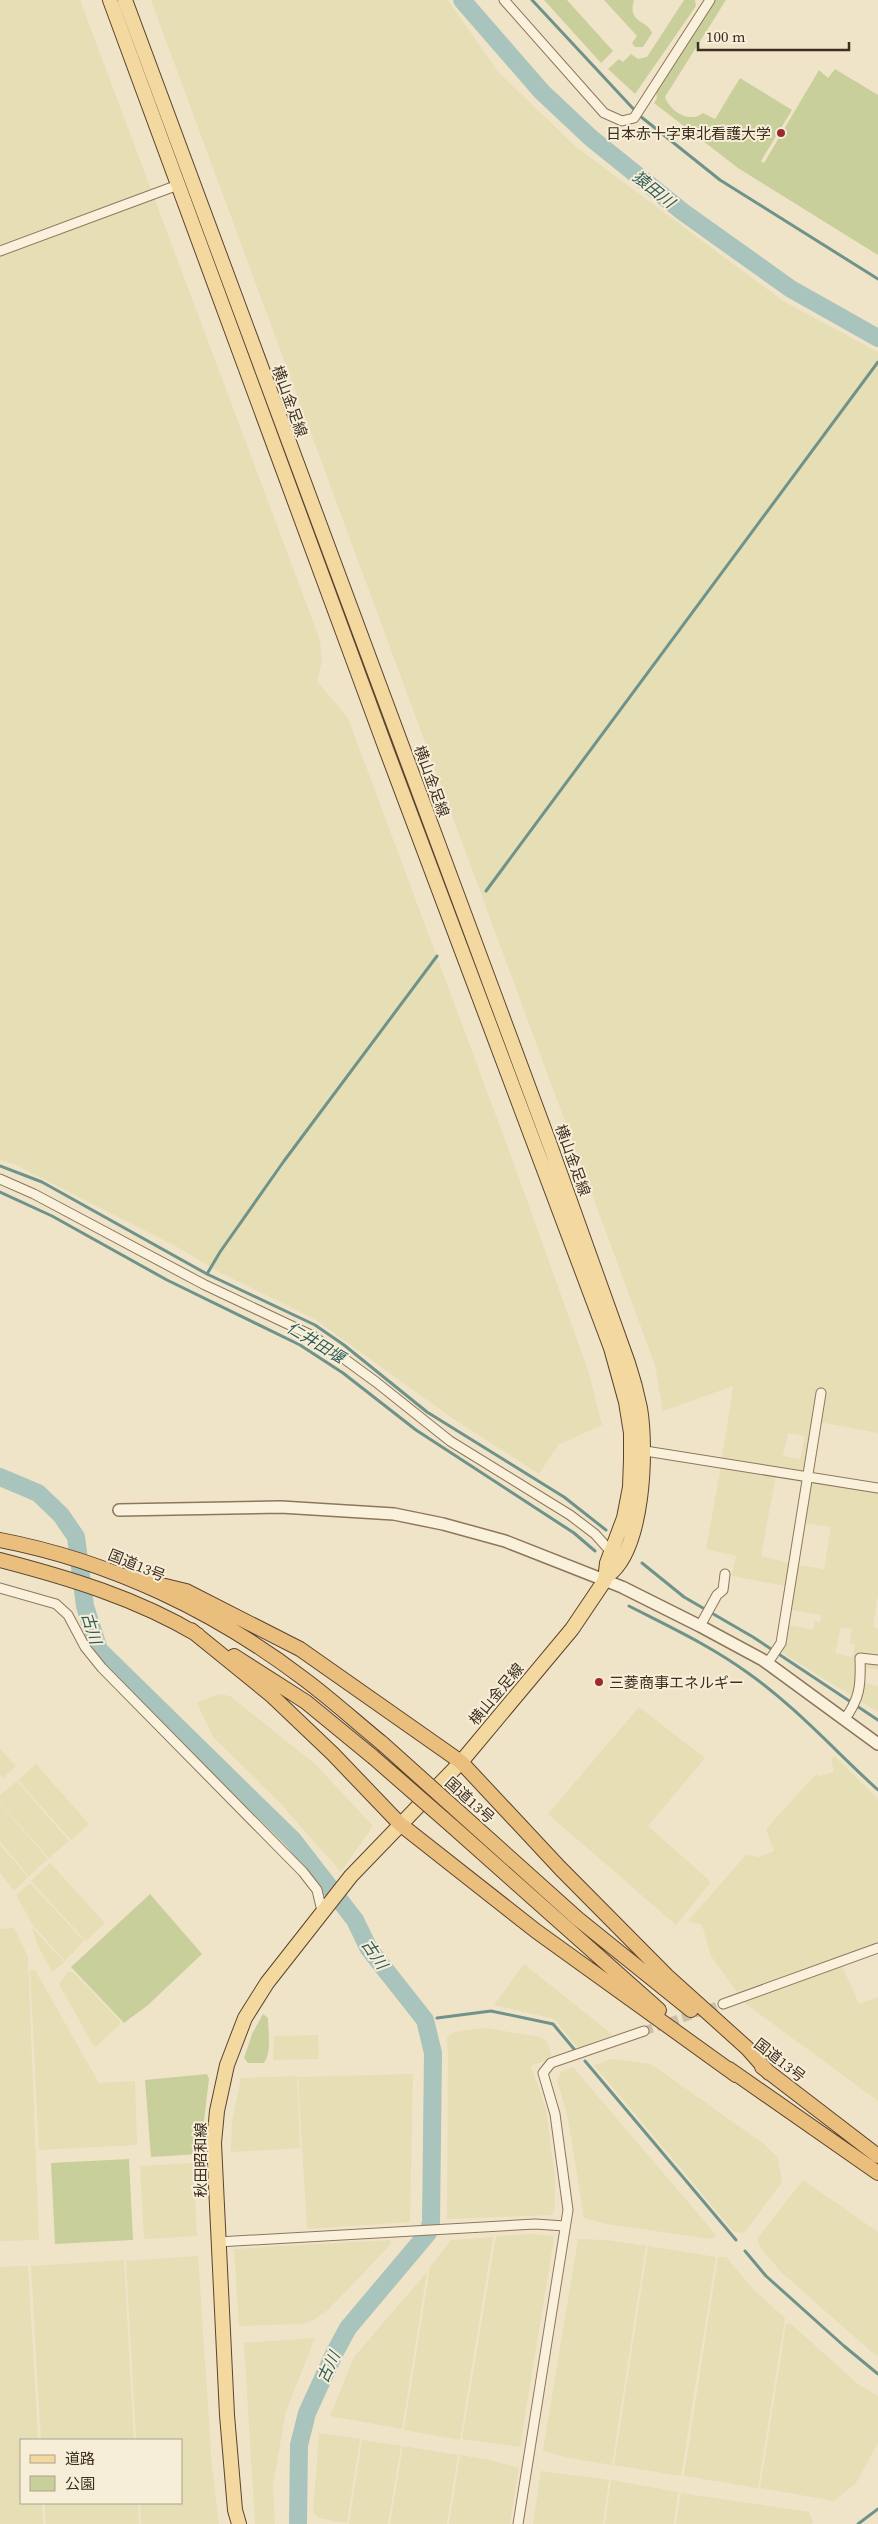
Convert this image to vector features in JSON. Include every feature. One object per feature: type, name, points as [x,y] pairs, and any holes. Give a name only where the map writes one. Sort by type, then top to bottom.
[{"type":"highway","name":"国道13号","points":[[0,1540],[67,1556],[132,1578],[182,1603],[260,1648],[304,1679],[382,1744],[578,1919],[769,2073],[878,2156]]},
{"type":"highway","name":"国道13号","points":[[0,1560],[98,1587],[143,1606],[191,1630],[258,1670],[306,1702],[373,1757],[736,2075],[878,2173]]},
{"type":"highway","points":[[132,1578],[186,1591],[300,1649],[460,1762],[560,1868],[667,1976],[747,2048],[769,2073]]},
{"type":"highway","points":[[191,1630],[271,1694],[334,1754],[400,1824],[536,1931],[736,2075]]},
{"type":"main road","name":"横山金足線","points":[[110,0],[386,749],[617,1364],[637,1450],[625,1512],[607,1563],[606,1578]]},
{"type":"main road","name":"横山金足線","points":[[125,0],[543,1126],[618,1335],[638,1399],[637,1450],[641,1490],[631,1536],[618,1568],[606,1578],[572,1629],[460,1762],[400,1824]]},
{"type":"main road","name":"秋田昭和線","points":[[239,2524],[235,2510],[230,2450],[218,2242],[214,2142],[216,2110],[227,2065],[245,2018],[267,1983],[351,1876],[400,1824]]},
{"type":"street","points":[[504,0],[604,113],[622,122],[634,117],[640,109],[710,0]]},
{"type":"street","points":[[0,251],[178,185]]},
{"type":"street","points":[[0,1179],[42,1197],[205,1285],[313,1336],[376,1382],[450,1441],[570,1515],[595,1534],[612,1553]]},
{"type":"street","points":[[773,1657],[808,1476],[821,1393]]},
{"type":"street","points":[[637,1450],[878,1488]]},
{"type":"street","points":[[119,1510],[281,1507],[394,1514],[443,1524],[505,1541],[606,1578],[703,1621],[773,1657],[848,1716],[878,1744]]},
{"type":"street","points":[[703,1621],[717,1596],[723,1590],[725,1574]]},
{"type":"street","points":[[0,1588],[56,1604],[68,1615],[85,1647],[102,1668],[256,1822],[303,1872],[317,1890],[322,1911]]},
{"type":"street","points":[[848,1716],[857,1702],[861,1679],[860,1658],[878,1660]]},
{"type":"street","points":[[722,2004],[878,1948]]},
{"type":"street","points":[[518,2524],[568,2210],[555,2114],[543,2073],[550,2063],[644,2031]]},
{"type":"street","points":[[218,2242],[535,2224],[565,2226]]},
{"type":"shaded area","points":[[0,0],[80,0],[320,640],[322,661],[317,681],[348,718],[511,1156],[589,1373],[602,1425],[558,1445],[539,1474],[452,1418],[316,1320],[221,1273],[177,1247],[14,1164],[0,1160]]},
{"type":"shaded area","points":[[151,0],[448,0],[498,72],[575,146],[783,301],[878,352],[878,1433],[814,1421],[805,1473],[722,1459],[733,1386],[663,1411],[655,1365]],"holes":[[[788,1433],[805,1436],[800,1459],[783,1456]]]},
{"type":"shaded area","points":[[721,1466],[776,1475],[761,1556],[789,1563],[785,1586],[732,1576],[736,1556],[706,1549]]},
{"type":"shaded area","points":[[811,1480],[878,1491],[878,1594],[873,1627],[878,1629],[878,1670],[867,1668],[864,1683],[878,1686],[878,1712],[781,1652],[797,1565],[824,1569],[831,1527],[804,1523]],"holes":[[[792,1610],[821,1615],[820,1622],[815,1621],[813,1630],[789,1625]],[[841,1627],[852,1629],[850,1643],[855,1645],[852,1657],[835,1653]]]},
{"type":"shaded area","points":[[218,1694],[230,1696],[316,1765],[373,1826],[341,1872],[279,1802],[213,1737],[197,1703]]},
{"type":"shaded area","points":[[639,1707],[705,1758],[648,1826],[711,1882],[676,1925],[548,1814]]},
{"type":"shaded area","points":[[0,1749],[16,1766],[3,1778],[0,1775]]},
{"type":"shaded area","points":[[835,1756],[878,1799],[878,1943],[737,1992],[711,1956],[702,1925],[688,1921],[746,1855],[759,1857],[774,1851],[766,1829],[816,1774],[819,1776],[834,1772],[831,1759]]},
{"type":"shaded area","points":[[36,1764],[89,1824],[71,1840],[18,1780]]},
{"type":"shaded area","points":[[17,1781],[69,1841],[49,1858],[0,1803],[0,1795]]},
{"type":"shaded area","points":[[0,1804],[48,1859],[29,1876],[0,1842]]},
{"type":"shaded area","points":[[0,1845],[28,1877],[14,1891],[0,1872]]},
{"type":"shaded area","points":[[50,1863],[105,1923],[86,1941],[31,1881]]},
{"type":"shaded area","points":[[30,1883],[84,1941],[65,1961],[33,1925],[16,1895]]},
{"type":"shaded area","points":[[32,1927],[64,1962],[52,1972],[37,1944]]},
{"type":"shaded area","points":[[14,1928],[28,1957],[39,2240],[0,2241],[0,1929]]},
{"type":"shaded area","points":[[524,1964],[613,2035],[578,2048],[554,2019],[494,2005]]},
{"type":"shaded area","points":[[842,1966],[859,2004],[878,1997],[878,2101],[742,2001]]},
{"type":"shaded area","points":[[30,1970],[35,1970],[99,2083],[135,2081],[137,2145],[39,2150]]},
{"type":"shaded area","points":[[68,1972],[73,1972],[120,2021],[120,2024],[96,2047],[93,2045],[59,1984]]},
{"type":"shaded area","points":[[485,2028],[541,2037],[547,2042],[551,2053],[550,2059],[531,2067],[546,2109],[555,2177],[555,2209],[552,2215],[447,2219],[447,2037],[455,2032]]},
{"type":"shaded area","points":[[318,2035],[319,2059],[273,2060],[274,2036]]},
{"type":"shaded area","points":[[611,2059],[651,2064],[764,2144],[778,2158],[782,2182],[744,2233],[734,2232],[594,2065]]},
{"type":"shaded area","points":[[573,2067],[717,2236],[711,2239],[607,2224],[584,2218],[567,2114],[557,2080],[561,2072]]},
{"type":"shaded area","points":[[413,2074],[410,2222],[307,2229],[298,2077]]},
{"type":"shaded area","points":[[297,2076],[300,2148],[231,2152],[232,2122],[241,2078]]},
{"type":"shaded area","points":[[193,2163],[197,2236],[144,2239],[140,2166]]},
{"type":"shaded area","points":[[803,2180],[878,2232],[878,2355],[875,2355],[781,2272],[760,2247],[757,2239]]},
{"type":"shaded area","points":[[531,2234],[553,2236],[554,2238],[520,2447],[462,2439],[496,2236]]},
{"type":"shaded area","points":[[493,2237],[460,2440],[404,2430],[430,2267],[451,2240]]},
{"type":"shaded area","points":[[578,2239],[607,2240],[646,2246],[612,2465],[569,2458],[543,2451]]},
{"type":"shaded area","points":[[390,2240],[391,2244],[328,2310],[315,2319],[303,2324],[239,2326],[234,2249]]},
{"type":"shaded area","points":[[648,2246],[716,2257],[681,2476],[614,2465]]},
{"type":"shaded area","points":[[198,2256],[212,2466],[219,2524],[141,2524],[140,2504],[182,2504],[182,2439],[136,2439],[126,2261]]},
{"type":"shaded area","points":[[718,2257],[726,2257],[753,2289],[785,2318],[758,2488],[684,2476]]},
{"type":"shaded area","points":[[124,2260],[134,2439],[41,2439],[31,2266]]},
{"type":"shaded area","points":[[28,2266],[38,2439],[20,2439],[20,2504],[42,2504],[43,2524],[0,2524],[0,2267]]},
{"type":"shaded area","points":[[427,2272],[402,2429],[330,2416],[354,2357]]},
{"type":"shaded area","points":[[786,2324],[791,2324],[858,2384],[878,2396],[878,2443],[856,2483],[834,2501],[760,2488]]},
{"type":"shaded area","points":[[315,2338],[286,2411],[273,2484],[275,2524],[255,2524],[244,2343]]},
{"type":"shaded area","points":[[319,2433],[360,2439],[347,2523],[318,2518],[313,2512]]},
{"type":"shaded area","points":[[362,2440],[401,2446],[388,2524],[349,2524]]},
{"type":"shaded area","points":[[403,2446],[458,2455],[447,2524],[390,2524]]},
{"type":"shaded area","points":[[460,2455],[490,2460],[519,2468],[510,2524],[449,2524]]},
{"type":"shaded area","points":[[541,2471],[609,2480],[603,2524],[533,2524]]},
{"type":"shaded area","points":[[611,2480],[678,2492],[674,2524],[605,2524]]},
{"type":"shaded area","points":[[681,2493],[809,2512],[813,2522],[811,2524],[676,2524]]},
{"type":"shaded area","points":[[45,2504],[138,2504],[139,2524],[46,2524]]},
{"type":"green space","points":[[544,0],[567,0],[613,51],[601,63]]},
{"type":"green space","points":[[604,0],[634,0],[633,13],[652,33],[643,47],[635,47],[632,43],[637,36]]},
{"type":"green space","points":[[684,0],[695,0],[696,6],[635,94],[608,69],[619,59],[623,62],[631,54],[638,59],[647,57]]},
{"type":"green space","points":[[713,0],[726,0],[665,97],[667,102],[676,111],[686,116],[698,116],[703,113],[715,119],[740,78],[792,110],[761,161],[764,163],[819,70],[828,78],[835,69],[878,95],[878,255],[738,168],[654,103],[657,98],[656,93]]},
{"type":"green space","points":[[150,1894],[202,1954],[148,2005],[124,2023],[71,1967]]},
{"type":"green space","points":[[263,2014],[268,2018],[268,2053],[264,2063],[248,2063],[244,2058],[252,2034]]},
{"type":"green space","points":[[207,2074],[209,2079],[200,2154],[151,2157],[145,2080]]},
{"type":"green space","points":[[129,2159],[133,2240],[55,2244],[51,2163]]},
{"type":"waterway","name":"猿田川","points":[[462,0],[542,92],[591,138],[683,212],[791,289],[878,338]]},
{"type":"waterway","points":[[532,0],[640,116],[720,180],[878,279]]},
{"type":"waterway","points":[[486,891],[878,362]]},
{"type":"waterway","points":[[207,1274],[220,1252],[284,1161],[437,956]]},
{"type":"waterway","points":[[0,1166],[42,1182],[207,1274],[315,1325],[344,1345],[427,1412],[564,1497],[606,1530]]},
{"type":"waterway","name":"仁井田堰","points":[[0,1192],[52,1216],[167,1280],[300,1345],[343,1373],[416,1430],[574,1533],[595,1551]]},
{"type":"waterway","name":"古川","points":[[0,1477],[38,1493],[61,1515],[76,1537],[85,1606],[99,1650],[293,1840],[355,1920],[369,1949],[425,2020],[433,2053],[431,2222],[428,2233],[348,2328],[307,2413],[299,2445],[298,2524]]},
{"type":"waterway","points":[[642,1563],[684,1597],[753,1637],[878,1720]]},
{"type":"waterway","points":[[629,1606],[705,1645],[766,1686],[878,1790]]},
{"type":"waterway","points":[[437,2018],[491,2011],[553,2024],[574,2049]]},
{"type":"waterway","points":[[585,2061],[736,2240]]},
{"type":"waterway","points":[[745,2251],[766,2276],[878,2374]]},
{"type":"waterway","points":[[858,2524],[878,2509]]},
{"type":"tunnel","points":[[644,2031],[723,2004]]},
{"type":"place","name":"日本赤十字東北看護大学","points":[[781,133]]},
{"type":"place","name":"三菱商事エネルギー","points":[[599,1682]]}]
